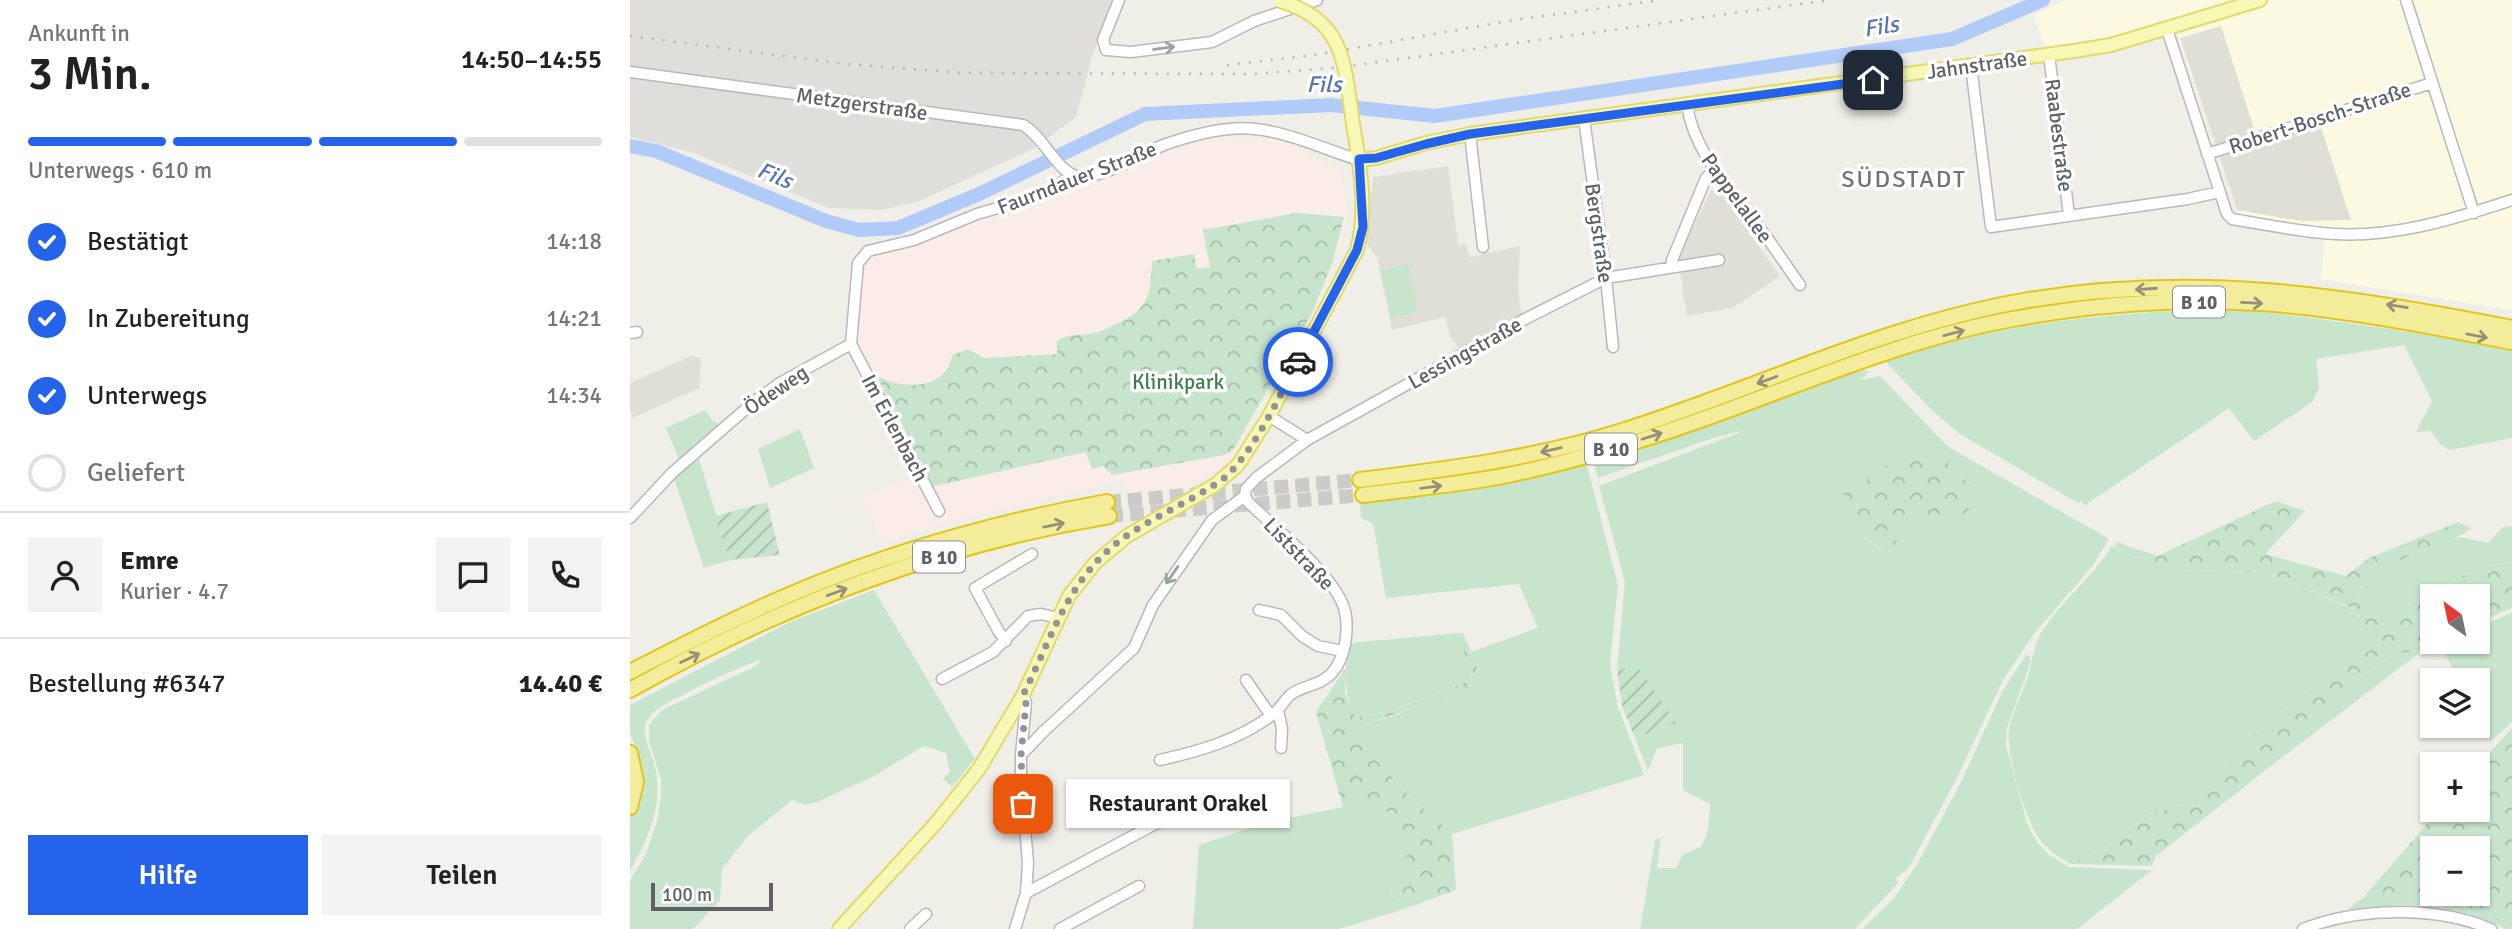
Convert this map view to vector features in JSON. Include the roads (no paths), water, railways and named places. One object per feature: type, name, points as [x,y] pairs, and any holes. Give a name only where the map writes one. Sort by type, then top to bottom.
[{"type":"highway","name":"B 10","points":[[1360,480],[1495,462],[1575,444],[1687,409],[1877,339],[1945,318],[2021,301],[2092,292],[2172,287],[2261,289],[2348,298],[2512,327]]},
{"type":"highway","name":"B 10","points":[[1363,495],[1496,477],[1578,458],[1692,423],[1888,352],[2013,319],[2101,307],[2174,302],[2261,303],[2347,312],[2512,342]]},
{"type":"highway","name":"B 10","points":[[630,672],[774,602],[864,566],[1017,520],[1108,509],[1022,532],[872,579],[774,618],[630,690]]},
{"type":"highway","points":[[630,753],[636,782],[630,807]]},
{"type":"main road","name":"Jahnstraße","points":[[1359,159],[1376,158],[1470,134],[1687,106],[2111,45],[2260,0]]},
{"type":"main road","points":[[839,929],[958,797],[985,760],[1023,695],[1058,618],[1082,579],[1118,543],[1227,476],[1238,465],[1269,416],[1357,250],[1363,227],[1359,159],[1342,57],[1335,39],[1311,13],[1277,1]]},
{"type":"street","points":[[1119,0],[1102,40],[1107,50],[1131,52],[1209,43],[1254,21],[1317,0]]},
{"type":"street","points":[[2406,0],[2474,213]]},
{"type":"street","points":[[2166,29],[2219,192],[2227,214],[2232,219],[2324,233],[2368,233],[2443,222],[2512,201]]},
{"type":"street","name":"Raabestraße","points":[[2049,55],[2069,215]]},
{"type":"street","points":[[1970,66],[1991,227],[2188,199],[2219,192]]},
{"type":"street","name":"Metzgerstraße","points":[[630,72],[1007,121],[1033,131],[1072,175]]},
{"type":"street","name":"Robert-Bosch-Straße","points":[[2207,154],[2432,83]]},
{"type":"street","name":"Pappelallee","points":[[1687,106],[1693,132],[1714,170],[1800,285]]},
{"type":"street","name":"Bergstraße","points":[[1584,119],[1613,347]]},
{"type":"street","name":"Faurndauer Straße","points":[[851,344],[858,263],[868,251],[914,240],[977,214],[1045,194],[1072,175],[1080,178],[1093,176],[1164,145],[1205,132],[1230,128],[1279,133],[1359,159]]},
{"type":"street","points":[[1470,134],[1483,247]]},
{"type":"street","points":[[1671,267],[1706,178],[1714,170]]},
{"type":"street","name":"Lessingstraße","points":[[1021,755],[1134,648],[1153,605],[1212,520],[1245,496],[1246,489],[1256,478],[1307,440],[1525,319],[1606,278],[1719,260]]},
{"type":"street","name":"Im Erlenbach","points":[[851,344],[939,511]]},
{"type":"street","name":"Ödeweg","points":[[630,518],[672,474],[761,396],[851,344]]},
{"type":"street","points":[[1269,416],[1307,440]]},
{"type":"street","name":"Liststraße","points":[[1160,760],[1215,746],[1241,734],[1275,713],[1292,694],[1318,684],[1330,675],[1338,665],[1343,651],[1348,630],[1344,608],[1336,591],[1245,496]]},
{"type":"street","points":[[1006,640],[975,589],[1032,554]]},
{"type":"street","points":[[1259,610],[1281,615],[1302,636],[1318,646],[1343,651]]},
{"type":"street","points":[[942,678],[993,652],[1028,616],[1041,614],[1058,618]]},
{"type":"street","points":[[1246,680],[1275,713],[1282,729],[1281,748]]},
{"type":"street","points":[[1015,929],[1026,893],[1028,863],[1021,755],[1026,703],[1023,695]]},
{"type":"street","points":[[1026,893],[1157,822],[1188,811]]},
{"type":"street","points":[[1060,929],[1139,886]]},
{"type":"street","points":[[2303,929],[2348,918],[2408,912],[2439,914],[2491,929]]},
{"type":"street","points":[[910,929],[926,914]]},
{"type":"waterway","name":"Fils","points":[[630,146],[656,151],[826,221],[859,230],[898,228],[979,194],[1145,114],[1331,105],[1435,116],[1952,39],[2043,0]]},
{"type":"tunnel","points":[[1107,502],[1360,480]]},
{"type":"tunnel","points":[[1109,516],[1363,495]]},
{"type":"railway","points":[[1227,65],[1315,55],[1514,20],[1660,0]]},
{"type":"railway","points":[[630,36],[846,64],[963,73],[1255,74],[1343,67],[1829,0]]},
{"type":"place","name":"Restaurant Orakel","points":[[1023,804]]},
{"type":"district","name":"SÜDSTADT","points":[[1904,179]]},
{"type":"park label","name":"Klinikpark","points":[[1178,382]]}]
